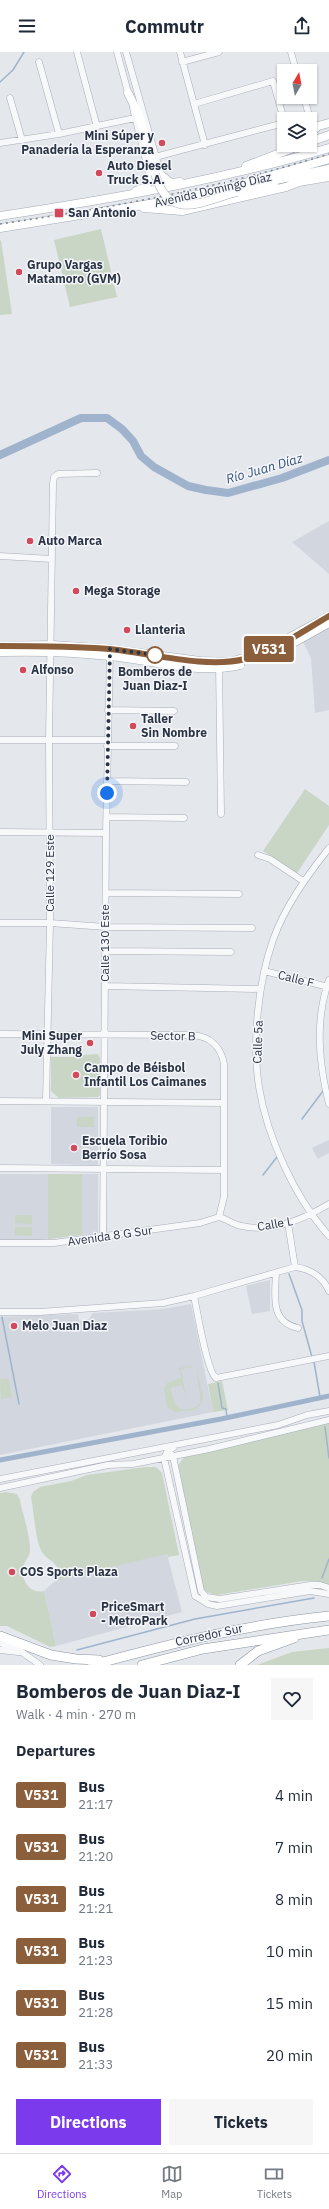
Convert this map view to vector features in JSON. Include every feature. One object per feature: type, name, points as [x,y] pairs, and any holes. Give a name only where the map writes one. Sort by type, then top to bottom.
[{"type":"highway","name":"Corredor Sur","points":[[92,1665],[210,1634],[329,1616]]},
{"type":"highway","name":"Corredor Sur","points":[[142,1665],[203,1649],[329,1630]]},
{"type":"highway","points":[[240,1665],[252,1654],[264,1648],[316,1631]]},
{"type":"highway","points":[[0,1636],[42,1652],[63,1657],[112,1659]]},
{"type":"main road","points":[[128,93],[139,115],[155,176],[165,197],[171,203],[179,205],[191,204],[237,192],[329,177]]},
{"type":"main road","points":[[317,129],[329,123]]},
{"type":"main road","points":[[317,139],[329,135]]},
{"type":"main road","name":"Avenida Domingo Díaz","points":[[0,216],[111,199],[276,164],[329,148]]},
{"type":"main road","points":[[155,176],[176,184],[246,166],[282,152]]},
{"type":"main road","points":[[276,164],[291,152]]},
{"type":"main road","name":"Avenida Domingo Díaz","points":[[0,228],[138,207],[227,188],[329,159]]},
{"type":"main road","points":[[227,188],[329,169]]},
{"type":"main road","points":[[111,199],[143,189],[155,176]]},
{"type":"main road","points":[[138,207],[167,212],[182,212],[279,189],[299,182]]},
{"type":"main road","points":[[219,666],[245,659],[263,652],[329,616]]},
{"type":"main road","points":[[0,646],[52,648],[110,653],[219,666],[259,660],[329,623]]},
{"type":"main road","points":[[0,652],[52,648]]},
{"type":"street","points":[[77,52],[97,126]]},
{"type":"street","points":[[117,52],[135,118],[155,176]]},
{"type":"street","points":[[126,52],[155,157],[155,176]]},
{"type":"street","points":[[180,52],[205,145]]},
{"type":"street","points":[[182,62],[219,52]]},
{"type":"street","points":[[291,52],[294,64]]},
{"type":"street","points":[[39,62],[59,134]]},
{"type":"street","points":[[121,69],[130,66]]},
{"type":"street","points":[[194,104],[273,81],[282,112]]},
{"type":"street","points":[[10,98],[22,140]]},
{"type":"street","points":[[0,144],[59,134],[135,118]]},
{"type":"street","points":[[155,157],[277,125]]},
{"type":"street","name":"Calle 129 Este","points":[[46,1101],[50,923],[49,740],[52,648],[54,477],[58,474],[97,473]]},
{"type":"street","points":[[0,556],[52,559]]},
{"type":"street","name":"Calle 130 Este","points":[[103,1236],[107,743],[110,653]]},
{"type":"street","points":[[219,666],[221,814]]},
{"type":"street","points":[[108,710],[174,711]]},
{"type":"street","points":[[0,740],[49,740],[175,746]]},
{"type":"street","points":[[107,781],[186,782]]},
{"type":"street","points":[[107,817],[184,818]]},
{"type":"street","points":[[0,832],[106,833]]},
{"type":"street","name":"Calle 5a","points":[[329,848],[303,880],[273,939],[264,971],[261,989],[257,1071],[262,1102],[278,1149],[292,1180],[312,1214],[329,1236]]},
{"type":"street","points":[[258,855],[270,859],[303,880]]},
{"type":"street","points":[[106,893],[239,894]]},
{"type":"street","points":[[0,923],[50,923],[106,927],[252,928]]},
{"type":"street","points":[[106,951],[231,952]]},
{"type":"street","name":"Calle F","points":[[264,971],[328,984]]},
{"type":"street","points":[[328,984],[320,1036],[320,1055],[329,1104]]},
{"type":"street","points":[[105,986],[261,989]]},
{"type":"street","name":"Sector B","points":[[0,1034],[192,1035],[205,1037],[216,1046],[223,1058],[224,1104],[224,1197],[219,1217]]},
{"type":"street","points":[[0,1101],[224,1104]]},
{"type":"street","points":[[0,1168],[224,1170]]},
{"type":"street","name":"Calle L","points":[[219,1217],[238,1225],[253,1228],[288,1223],[312,1214],[329,1204]]},
{"type":"street","name":"Avenida 8 G Sur","points":[[0,1243],[54,1243],[200,1223],[219,1217]]},
{"type":"street","points":[[288,1223],[295,1267]]},
{"type":"street","points":[[0,1312],[40,1312],[163,1303],[194,1296],[295,1267],[310,1271],[318,1276],[329,1291]]},
{"type":"street","points":[[276,1273],[274,1299],[277,1312],[285,1323],[298,1328]]},
{"type":"street","points":[[194,1296],[208,1362],[212,1374],[216,1378],[329,1356]]},
{"type":"street","points":[[0,1479],[278,1425],[307,1415],[329,1411]]},
{"type":"street","points":[[0,1488],[108,1465],[133,1464],[168,1455],[279,1434],[329,1420]]},
{"type":"street","points":[[168,1455],[181,1444]]},
{"type":"street","points":[[151,1450],[168,1455]]},
{"type":"street","points":[[168,1455],[201,1591],[206,1597],[220,1599],[310,1585],[320,1585],[329,1588]]},
{"type":"street","points":[[168,1455],[192,1590],[201,1601],[217,1606],[310,1590],[329,1594]]},
{"type":"street","points":[[0,1643],[13,1647],[40,1665]]},
{"type":"street","points":[[0,1650],[26,1655]]},
{"type":"shaded area","points":[[329,521],[329,574],[292,542]]},
{"type":"shaded area","points":[[329,628],[329,710],[315,713],[311,658],[302,640]]},
{"type":"shaded area","name":"Escuela Toribio Berrío Sosa","points":[[51,1107],[98,1107],[98,1165],[51,1164]]},
{"type":"shaded area","points":[[329,1140],[329,1153],[318,1159],[312,1148]]},
{"type":"shaded area","points":[[0,1174],[98,1174],[98,1233],[30,1241],[0,1240]]},
{"type":"shaded area","points":[[270,1280],[270,1311],[252,1314],[246,1286]]},
{"type":"shaded area","points":[[191,1304],[213,1412],[0,1455],[0,1317],[78,1314],[79,1321],[89,1319],[93,1313],[163,1309]]},
{"type":"shaded area","points":[[167,1554],[182,1612],[56,1646],[44,1591],[56,1580]]},
{"type":"green space","points":[[101,229],[117,297],[70,307],[54,240]]},
{"type":"green space","points":[[1,240],[12,314],[0,315],[0,241]]},
{"type":"green space","points":[[305,789],[329,806],[329,825],[297,873],[263,851]]},
{"type":"green space","name":"Campo de Béisbol Infantil Los Caimanes","points":[[98,1054],[100,1059],[100,1095],[98,1097],[59,1098],[51,1091],[51,1057],[81,1057],[83,1055]]},
{"type":"green space","points":[[77,1117],[94,1117],[94,1127],[77,1127]]},
{"type":"green space","points":[[48,1174],[82,1174],[82,1235],[48,1239]]},
{"type":"green space","points":[[15,1215],[32,1215],[32,1224],[15,1223]]},
{"type":"green space","points":[[15,1227],[32,1227],[32,1236],[15,1235]]},
{"type":"green space","points":[[192,1366],[181,1369],[186,1396],[182,1385],[171,1388],[173,1396],[176,1404],[181,1409],[195,1408],[201,1402],[196,1367],[203,1395],[202,1403],[195,1410],[175,1412],[167,1407],[164,1388],[167,1383],[181,1378],[179,1368]]},
{"type":"green space","points":[[8,1378],[12,1397],[1,1399],[0,1379]]},
{"type":"green space","points":[[222,1381],[228,1410],[213,1412],[208,1384]]},
{"type":"green space","points":[[329,1422],[329,1585],[317,1581],[302,1581],[217,1595],[206,1592],[202,1588],[177,1467],[184,1457]]},
{"type":"green space","points":[[145,1467],[156,1467],[162,1473],[179,1555],[168,1557],[167,1554],[58,1580],[56,1565],[44,1554],[39,1545],[31,1497],[33,1492],[40,1487],[71,1481],[87,1475]]},
{"type":"green space","name":"COS Sports Plaza","points":[[6,1492],[17,1494],[20,1500],[30,1544],[29,1555],[23,1568],[23,1578],[31,1588],[44,1591],[56,1646],[50,1647],[7,1626],[0,1626],[0,1493]]},
{"type":"green space","points":[[329,1648],[329,1665],[257,1665],[292,1652]]},
{"type":"waterway","points":[[0,82],[13,70],[24,52]]},
{"type":"waterway","name":"Río Juan Díaz","points":[[0,455],[81,418],[107,418],[122,429],[133,441],[141,456],[154,467],[188,486],[206,490],[228,493],[282,478],[329,460]]},
{"type":"waterway","points":[[302,1119],[323,1091]]},
{"type":"waterway","points":[[263,1175],[277,1157]]},
{"type":"waterway","points":[[289,1274],[302,1310],[302,1321],[312,1357]]},
{"type":"waterway","points":[[2,1317],[19,1404]]},
{"type":"waterway","points":[[314,1362],[320,1397]]},
{"type":"waterway","points":[[218,1383],[222,1408],[226,1409],[227,1418]]},
{"type":"waterway","points":[[0,1460],[221,1419],[329,1396]]},
{"type":"waterway","points":[[325,1427],[329,1458]]},
{"type":"waterway","points":[[322,1578],[329,1559]]},
{"type":"waterway","points":[[77,1650],[195,1619],[314,1598]]},
{"type":"railway","points":[[0,224],[125,204],[248,177],[329,154]]},
{"type":"bus line","name":"V531","points":[[0,646],[52,645],[110,649],[200,661],[219,663],[230,662],[245,659],[263,652],[329,616]]},
{"type":"place","name":"Mini Súper y Panadería la Esperanza","points":[[162,143]]},
{"type":"place","name":"Auto Diesel Truck S.A.","points":[[99,173]]},
{"type":"place","name":"San Antonio","points":[[59,213]]},
{"type":"place","name":"Grupo Vargas Matamoro (GVM)","points":[[19,272]]},
{"type":"place","name":"Auto Marca","points":[[30,541]]},
{"type":"place","name":"Mega Storage","points":[[76,591]]},
{"type":"place","name":"Llanteria","points":[[127,630]]},
{"type":"place","name":"Bomberos de Juan Diaz-I","points":[[155,655]]},
{"type":"place","name":"Alfonso","points":[[23,670]]},
{"type":"place","name":"Taller Sin Nombre","points":[[133,726]]},
{"type":"place","name":"Mini Super July Zhang","points":[[90,1043]]},
{"type":"place","name":"Campo de Béisbol Infantil Los Caimanes","points":[[76,1075]]},
{"type":"place","name":"Escuela Toribio Berrío Sosa","points":[[74,1148]]},
{"type":"place","name":"Melo Juan Diaz","points":[[14,1326]]},
{"type":"place","name":"COS Sports Plaza","points":[[12,1572]]},
{"type":"place","name":"PriceSmart - MetroPark","points":[[93,1614]]},
{"type":"route","points":[[107,793],[110,649],[155,655]]}]
